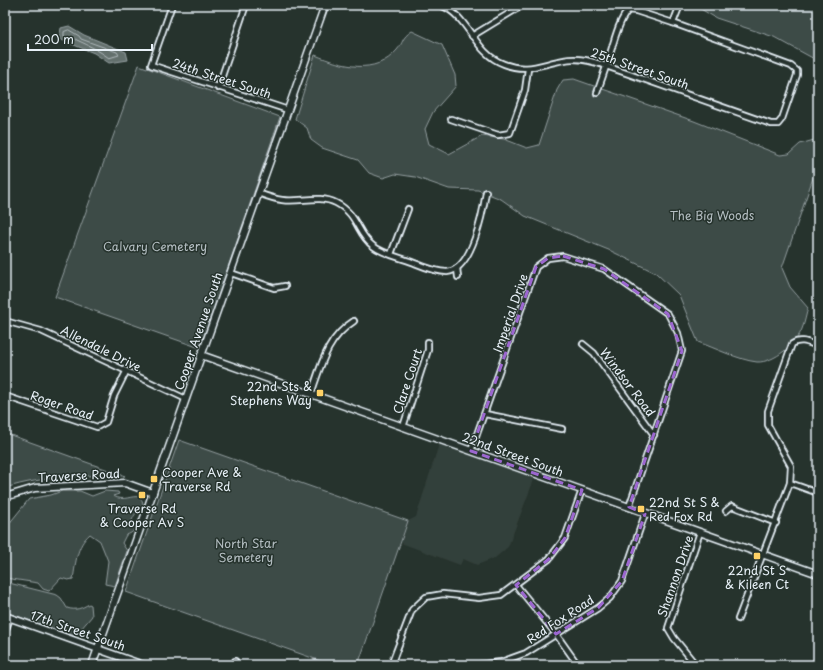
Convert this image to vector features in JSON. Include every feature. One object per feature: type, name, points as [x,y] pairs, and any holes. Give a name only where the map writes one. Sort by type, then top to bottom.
[{"type":"street","name":"24th Street South","points":[[172,5],[151,65],[288,110]]},
{"type":"street","points":[[218,88],[246,5]]},
{"type":"street","name":"Cooper Avenue South","points":[[92,665],[154,493],[325,5]]},
{"type":"street","name":"25th Street South","points":[[440,5],[452,11],[461,18],[482,50],[500,63],[528,69],[572,59],[589,60],[771,124],[778,124],[782,120],[797,71],[791,66],[673,23]]},
{"type":"street","points":[[472,36],[523,5]]},
{"type":"street","points":[[597,93],[625,13],[629,10],[673,23],[680,5]]},
{"type":"street","points":[[451,119],[498,135],[510,133],[525,90],[528,69]]},
{"type":"street","points":[[258,194],[282,200],[317,199],[335,202],[350,213],[357,222],[364,236],[373,246],[438,271],[446,272],[457,268],[462,264],[468,254],[483,210],[486,192]]},
{"type":"street","points":[[391,254],[408,209]]},
{"type":"street","name":"Imperial Drive","points":[[471,451],[536,267],[548,258],[563,256],[604,269],[668,314],[678,333],[682,351],[629,507]]},
{"type":"street","points":[[457,268],[458,277]]},
{"type":"street","points":[[231,272],[274,288],[284,286]]},
{"type":"street","name":"Allendale Drive","points":[[5,321],[41,331],[186,399]]},
{"type":"street","points":[[311,394],[326,351],[342,328],[354,321]]},
{"type":"street","points":[[738,619],[764,555],[790,483],[791,466],[768,425],[768,411],[792,344],[797,341],[802,341],[818,346]]},
{"type":"street","name":"Clare Court","points":[[403,427],[428,350],[428,342]]},
{"type":"street","name":"Windsor Road","points":[[583,344],[594,353],[654,434]]},
{"type":"street","name":"22nd Street South","points":[[202,355],[582,490],[645,514],[818,574]]},
{"type":"street","name":"Roger Road","points":[[5,396],[96,427],[106,422],[114,396],[126,372]]},
{"type":"street","points":[[485,414],[562,429]]},
{"type":"street","name":"Traverse Road","points":[[5,497],[36,488],[124,483],[154,493]]},
{"type":"street","points":[[790,483],[818,493]]},
{"type":"street","points":[[391,665],[412,610],[426,597],[443,594],[479,598],[501,595],[549,559],[565,538],[582,490]]},
{"type":"street","points":[[726,511],[732,506],[776,523]]},
{"type":"street","name":"Red Fox Road","points":[[478,665],[501,662],[526,653],[598,608],[610,598],[622,581],[645,514]]},
{"type":"street","name":"Shannon Drive","points":[[696,665],[674,638],[668,628],[700,532]]},
{"type":"street","points":[[516,585],[556,634],[578,665]]},
{"type":"street","points":[[5,632],[7,617]]},
{"type":"street","name":"17th Street South","points":[[7,617],[143,665]]},
{"type":"highlighted area","points":[[563,256],[604,269],[668,314],[682,351],[629,507],[645,514],[622,581],[598,608],[556,634],[516,585],[549,559],[565,538],[582,490],[471,451],[536,267],[548,258]]},
{"type":"shaded area","points":[[439,444],[535,477],[508,547],[495,558],[477,565],[463,559],[460,565],[401,543],[408,521],[416,517]]},
{"type":"green space","points":[[694,5],[818,5],[818,61],[774,37],[716,18]]},
{"type":"green space","name":"The Big Woods","points":[[412,31],[442,45],[455,75],[456,86],[433,112],[425,129],[429,144],[449,154],[482,136],[504,139],[527,148],[539,145],[557,90],[563,80],[574,79],[694,121],[780,155],[789,154],[800,144],[814,140],[818,143],[816,169],[782,268],[790,287],[808,308],[802,329],[795,340],[777,356],[757,362],[735,356],[698,342],[679,295],[656,273],[611,251],[525,216],[501,199],[478,190],[449,189],[415,177],[395,174],[383,178],[369,173],[358,160],[322,148],[311,140],[307,128],[295,119],[315,55],[336,63],[369,66],[388,58],[397,50],[404,38]]},
{"type":"green space","name":"Calvary Cemetery","points":[[139,65],[280,117],[200,348],[55,297]]},
{"type":"green space","points":[[5,433],[125,476],[64,477],[34,481],[5,488]]},
{"type":"green space","name":"North Star Semetery","points":[[179,440],[408,521],[358,665],[332,665],[126,592]]},
{"type":"green space","points":[[62,491],[80,491],[92,496],[105,491],[118,492],[119,494],[113,496],[117,498],[140,497],[144,506],[135,514],[132,520],[132,526],[139,521],[136,528],[133,532],[126,535],[122,543],[127,551],[115,586],[105,584],[108,561],[100,541],[90,534],[79,549],[73,579],[68,580],[61,578],[49,591],[43,589],[38,583],[5,578],[5,532],[8,525],[29,499],[51,495]]},
{"type":"green space","points":[[5,582],[57,595],[61,598],[67,608],[70,609],[79,609],[89,604],[91,605],[92,616],[75,636],[5,612]]},
{"type":"water","points":[[69,26],[84,35],[126,52],[128,60],[109,63],[94,53],[59,39],[61,28]]},
{"type":"place","name":"22nd Sts & Stephens Way","points":[[320,393]]},
{"type":"place","name":"Cooper Ave & Traverse Rd","points":[[154,479]]},
{"type":"place","name":"Traverse Rd & Cooper Av S","points":[[142,495]]},
{"type":"place","name":"22nd St S & Red Fox Rd","points":[[641,509]]},
{"type":"place","name":"22nd St S & Kileen Ct","points":[[757,556]]}]
